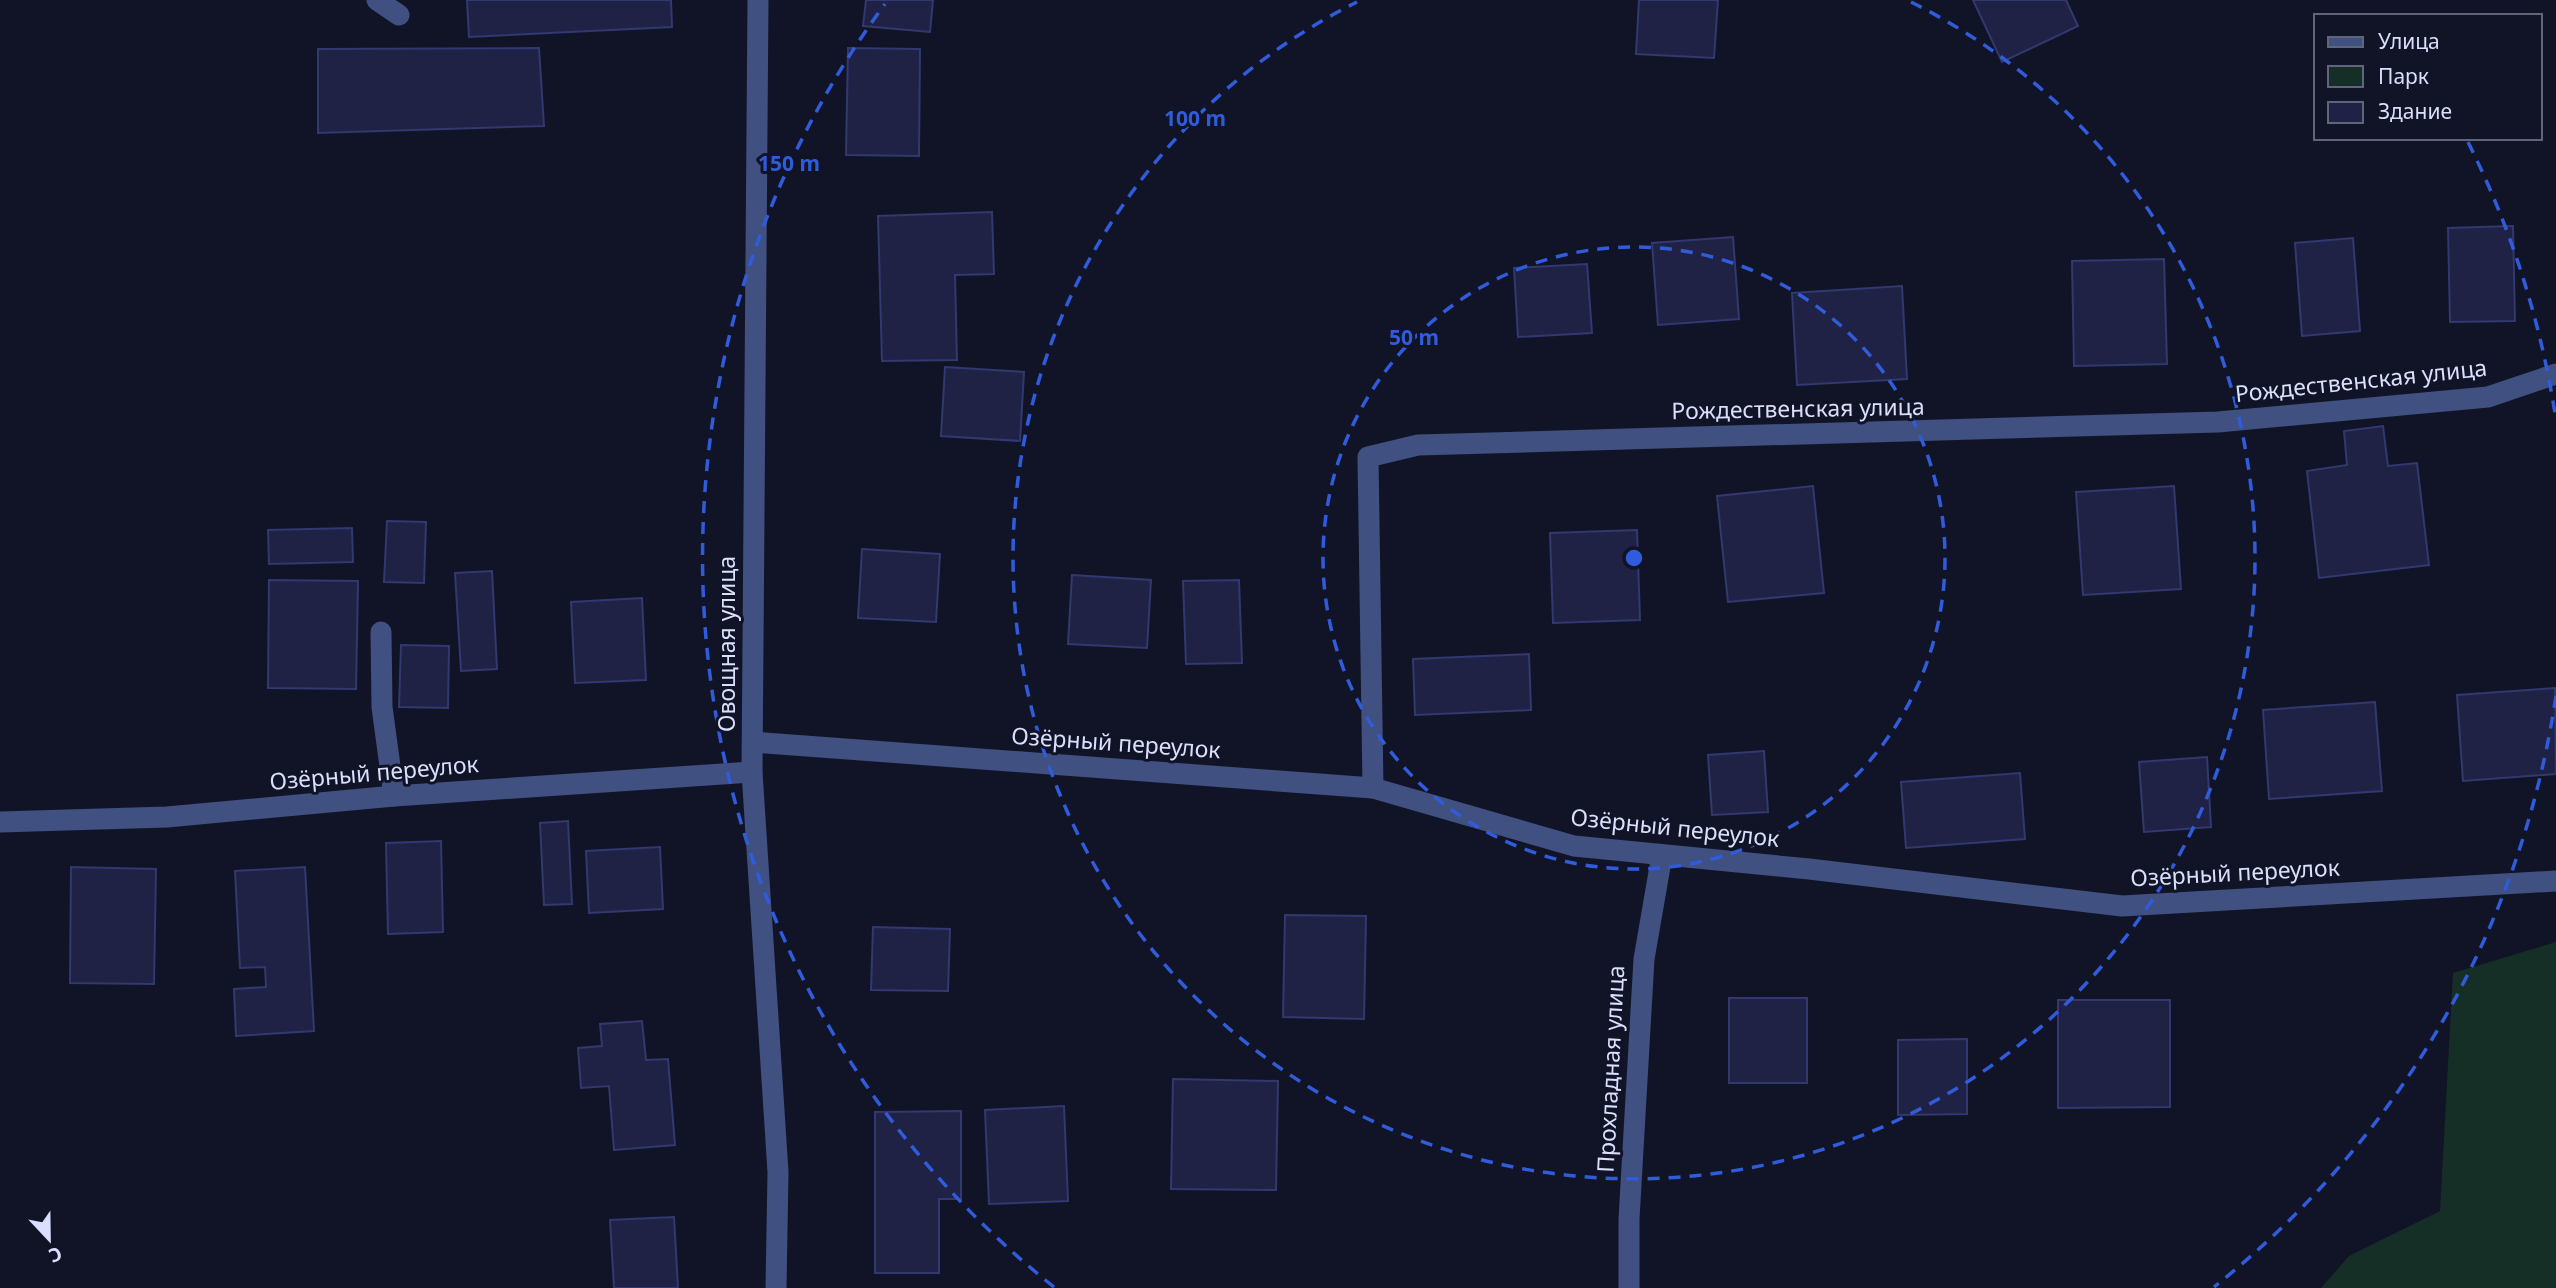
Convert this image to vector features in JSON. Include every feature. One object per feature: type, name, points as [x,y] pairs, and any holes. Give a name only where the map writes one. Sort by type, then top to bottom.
[{"type":"street","points":[[377,0],[399,15]]},
{"type":"street","name":"Овощная улица","points":[[758,0],[752,772],[778,1172],[776,1288]]},
{"type":"street","name":"Рождественская улица","points":[[1373,788],[1368,457],[1418,445],[2218,422],[2488,397],[2556,374]]},
{"type":"street","points":[[381,632],[382,708],[394,796]]},
{"type":"street","name":"Озёрный переулок","points":[[753,742],[1373,788],[1574,846],[1809,869],[2122,906],[2556,881]]},
{"type":"street","name":"Озёрный переулок","points":[[0,822],[167,817],[394,796],[752,772]]},
{"type":"street","name":"Прохладная улица","points":[[1629,1288],[1629,1219],[1644,959],[1662,855]]},
{"type":"green space","points":[[2556,942],[2556,1288],[2321,1288],[2349,1256],[2440,1211],[2453,973]]},
{"type":"building","points":[[467,0],[671,0],[672,27],[469,37]]},
{"type":"building","points":[[866,0],[933,0],[930,32],[863,26]]},
{"type":"building","points":[[1639,0],[1718,0],[1714,58],[1636,54]]},
{"type":"building","points":[[1973,0],[2066,0],[2078,26],[2002,62]]},
{"type":"building","points":[[539,48],[544,126],[318,133],[318,49]]},
{"type":"building","points":[[848,48],[920,49],[919,156],[846,155]]},
{"type":"building","points":[[992,212],[994,274],[955,275],[957,360],[882,361],[878,216]]},
{"type":"building","points":[[2513,226],[2515,321],[2450,322],[2448,228]]},
{"type":"building","points":[[1733,237],[1739,319],[1658,325],[1652,243]]},
{"type":"building","points":[[2353,238],[2360,331],[2302,336],[2295,243]]},
{"type":"building","points":[[2164,259],[2167,364],[2074,366],[2072,261]]},
{"type":"building","points":[[1587,264],[1592,333],[1518,337],[1514,268]]},
{"type":"building","points":[[1902,286],[1907,379],[1797,385],[1792,293]]},
{"type":"building","points":[[945,367],[1024,372],[1020,441],[941,436]]},
{"type":"building","points":[[2383,426],[2388,466],[2417,463],[2429,565],[2319,578],[2307,471],[2347,465],[2344,431]]},
{"type":"building","points":[[1813,486],[1824,593],[1728,602],[1717,496]]},
{"type":"building","points":[[2174,486],[2181,589],[2083,595],[2076,492]]},
{"type":"building","points":[[387,521],[426,522],[424,583],[384,582]]},
{"type":"building","points":[[352,528],[353,562],[269,564],[268,530]]},
{"type":"building","points":[[1637,530],[1640,620],[1553,623],[1550,533]]},
{"type":"building","points":[[862,549],[940,554],[936,622],[858,618]]},
{"type":"building","points":[[492,571],[497,669],[461,671],[455,573]]},
{"type":"building","points":[[1072,575],[1151,580],[1147,648],[1068,644]]},
{"type":"building","points":[[269,580],[358,581],[356,689],[268,688]]},
{"type":"building","points":[[1239,580],[1242,663],[1186,664],[1183,581]]},
{"type":"building","points":[[642,598],[646,680],[575,683],[571,602]]},
{"type":"building","points":[[401,645],[449,646],[448,708],[399,707]]},
{"type":"building","points":[[1529,654],[1531,710],[1415,715],[1413,659]]},
{"type":"building","points":[[2555,688],[2556,774],[2463,781],[2457,695]]},
{"type":"building","points":[[2375,702],[2382,791],[2269,799],[2263,710]]},
{"type":"building","points":[[1764,751],[1768,812],[1712,815],[1708,755]]},
{"type":"building","points":[[2207,757],[2211,827],[2144,832],[2139,762]]},
{"type":"building","points":[[2020,773],[2025,839],[1906,848],[1901,782]]},
{"type":"building","points":[[568,821],[572,904],[544,905],[540,823]]},
{"type":"building","points":[[441,841],[443,932],[388,934],[386,843]]},
{"type":"building","points":[[660,847],[663,909],[589,913],[586,851]]},
{"type":"building","points":[[71,867],[156,869],[154,984],[70,983]]},
{"type":"building","points":[[305,867],[314,1031],[236,1036],[234,989],[266,987],[265,967],[240,968],[235,871]]},
{"type":"building","points":[[1285,915],[1366,916],[1364,1019],[1283,1017]]},
{"type":"building","points":[[873,927],[950,929],[948,991],[871,990]]},
{"type":"building","points":[[1729,998],[1807,998],[1807,1083],[1729,1083]]},
{"type":"building","points":[[2058,1000],[2170,1000],[2170,1107],[2058,1108]]},
{"type":"building","points":[[642,1021],[646,1060],[668,1059],[675,1145],[614,1150],[609,1086],[581,1088],[578,1048],[602,1046],[600,1024]]},
{"type":"building","points":[[1967,1039],[1967,1114],[1898,1115],[1898,1040]]},
{"type":"building","points":[[1173,1079],[1278,1081],[1276,1190],[1171,1189]]},
{"type":"building","points":[[1064,1106],[1068,1201],[989,1204],[985,1110]]},
{"type":"building","points":[[961,1111],[961,1199],[939,1199],[939,1273],[875,1273],[875,1112]]},
{"type":"building","points":[[674,1217],[678,1288],[614,1288],[610,1220]]}]
